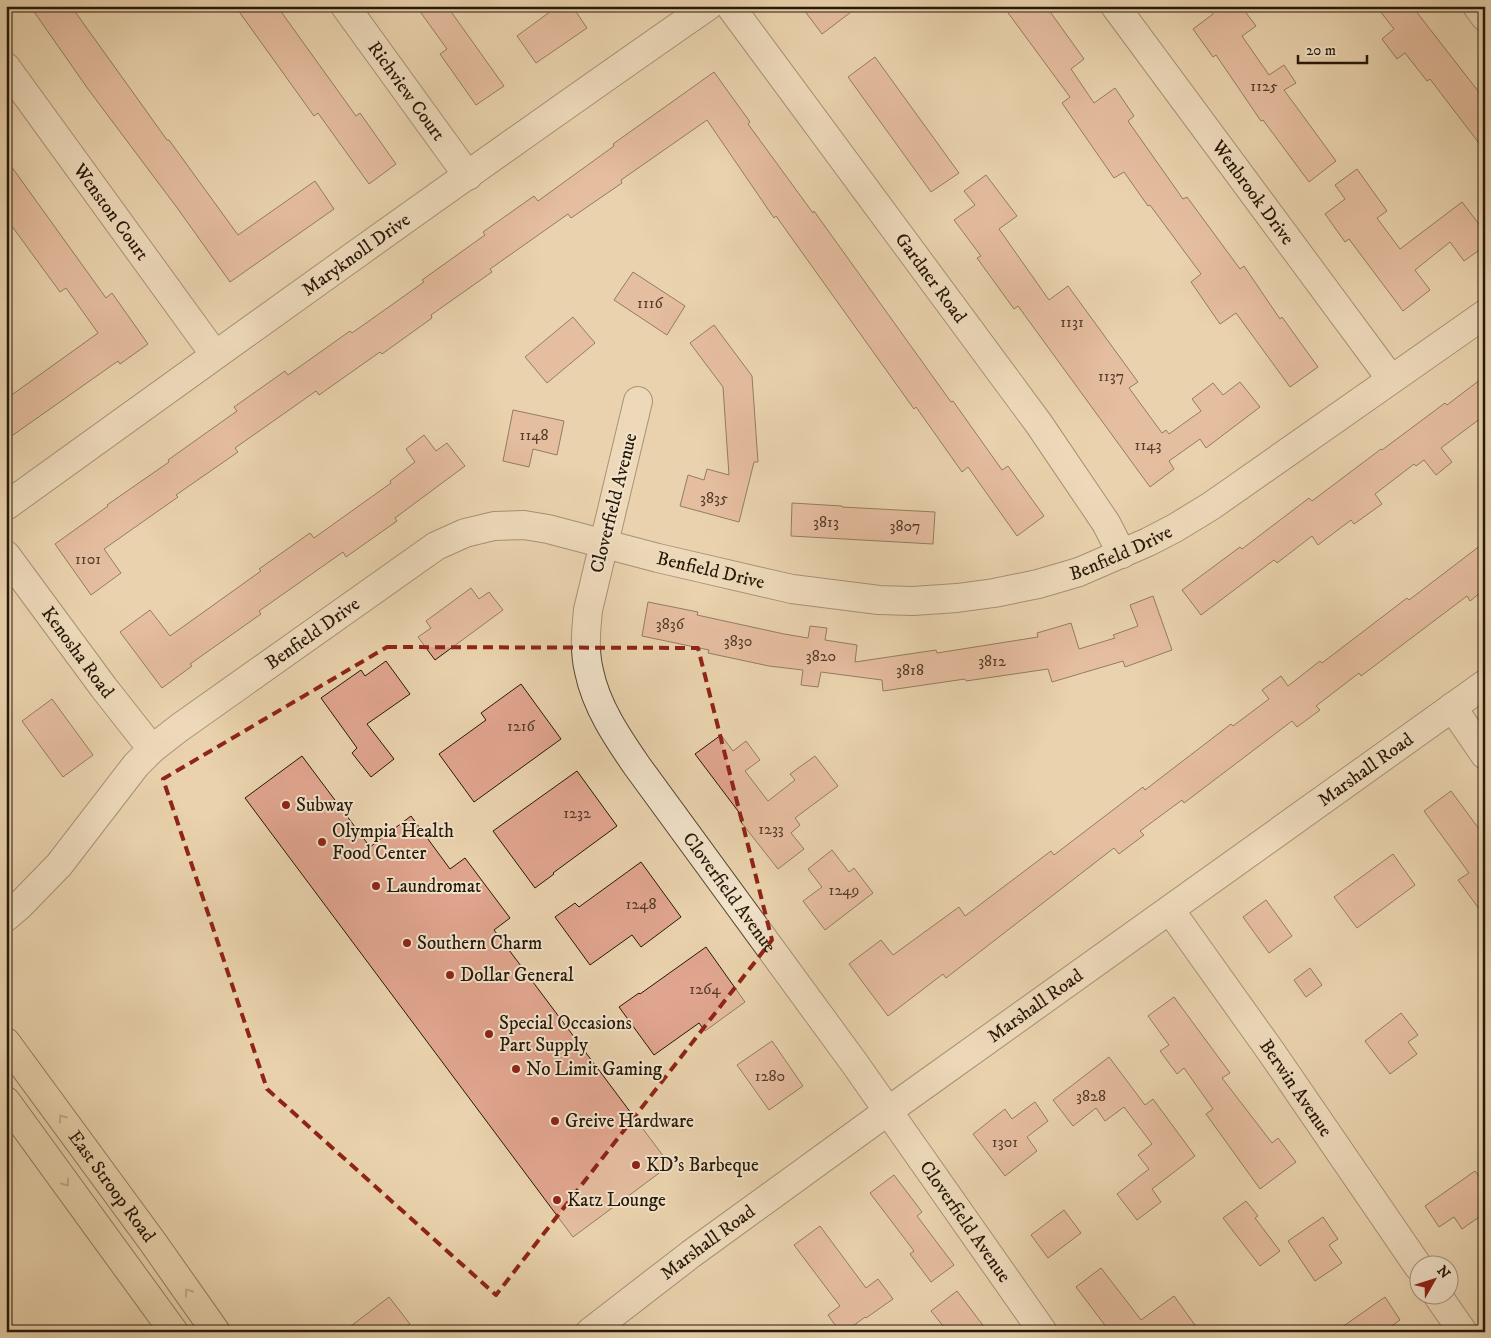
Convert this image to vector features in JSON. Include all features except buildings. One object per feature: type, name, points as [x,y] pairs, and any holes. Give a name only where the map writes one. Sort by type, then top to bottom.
[{"type":"main road","name":"East Stroop Road","points":[[6,1042],[152,1241],[216,1332]]},
{"type":"main road","name":"East Stroop Road","points":[[6,1101],[174,1332]]},
{"type":"street","name":"Richview Court","points":[[344,6],[468,176]]},
{"type":"street","name":"Maryknoll Drive","points":[[6,506],[215,355],[708,6]]},
{"type":"street","name":"Gardner Road","points":[[730,6],[1039,424],[1106,523],[1122,554]]},
{"type":"street","name":"Wenbrook Drive","points":[[1115,6],[1391,379]]},
{"type":"street","points":[[1477,6],[1485,17]]},
{"type":"street","name":"Wenston Court","points":[[6,67],[215,355]]},
{"type":"street","name":"Benfield Drive","points":[[6,917],[59,865],[136,765],[152,749],[436,546],[465,533],[494,526],[524,525],[548,529],[658,558],[792,589],[879,600],[905,601],[958,598],[1038,584],[1079,572],[1122,554],[1175,528],[1211,506],[1485,314]]},
{"type":"street","name":"Cloverfield Avenue","points":[[638,401],[588,610],[586,641],[588,670],[596,697],[617,736],[637,766],[855,1064],[1043,1332]]},
{"type":"street","name":"Kenosha Road","points":[[6,555],[104,688],[152,749]]},
{"type":"street","name":"Marshall Road","points":[[604,1328],[691,1254],[1485,684]]},
{"type":"street","points":[[1452,707],[1485,755]]},
{"type":"street","name":"Berwin Avenue","points":[[1170,910],[1272,1052],[1411,1256]]},
{"type":"street","points":[[1445,1306],[1463,1332]]},
{"type":"highlighted area","points":[[387,647],[698,648],[772,940],[496,1295],[267,1089],[163,779]]},
{"type":"place","name":"Subway","points":[[286,805]]},
{"type":"place","name":"Olympia Health Food Center","points":[[322,842]]},
{"type":"place","name":"Laundromat","points":[[376,886]]},
{"type":"place","name":"Southern Charm","points":[[407,943]]},
{"type":"place","name":"Dollar General","points":[[450,975]]},
{"type":"place","name":"Special Occasions Part Supply","points":[[489,1034]]},
{"type":"place","name":"No Limit Gaming","points":[[516,1069]]},
{"type":"place","name":"Greive Hardware","points":[[555,1121]]},
{"type":"place","name":"KD's Barbeque","points":[[636,1165]]},
{"type":"place","name":"Katz Lounge","points":[[557,1200]]}]
